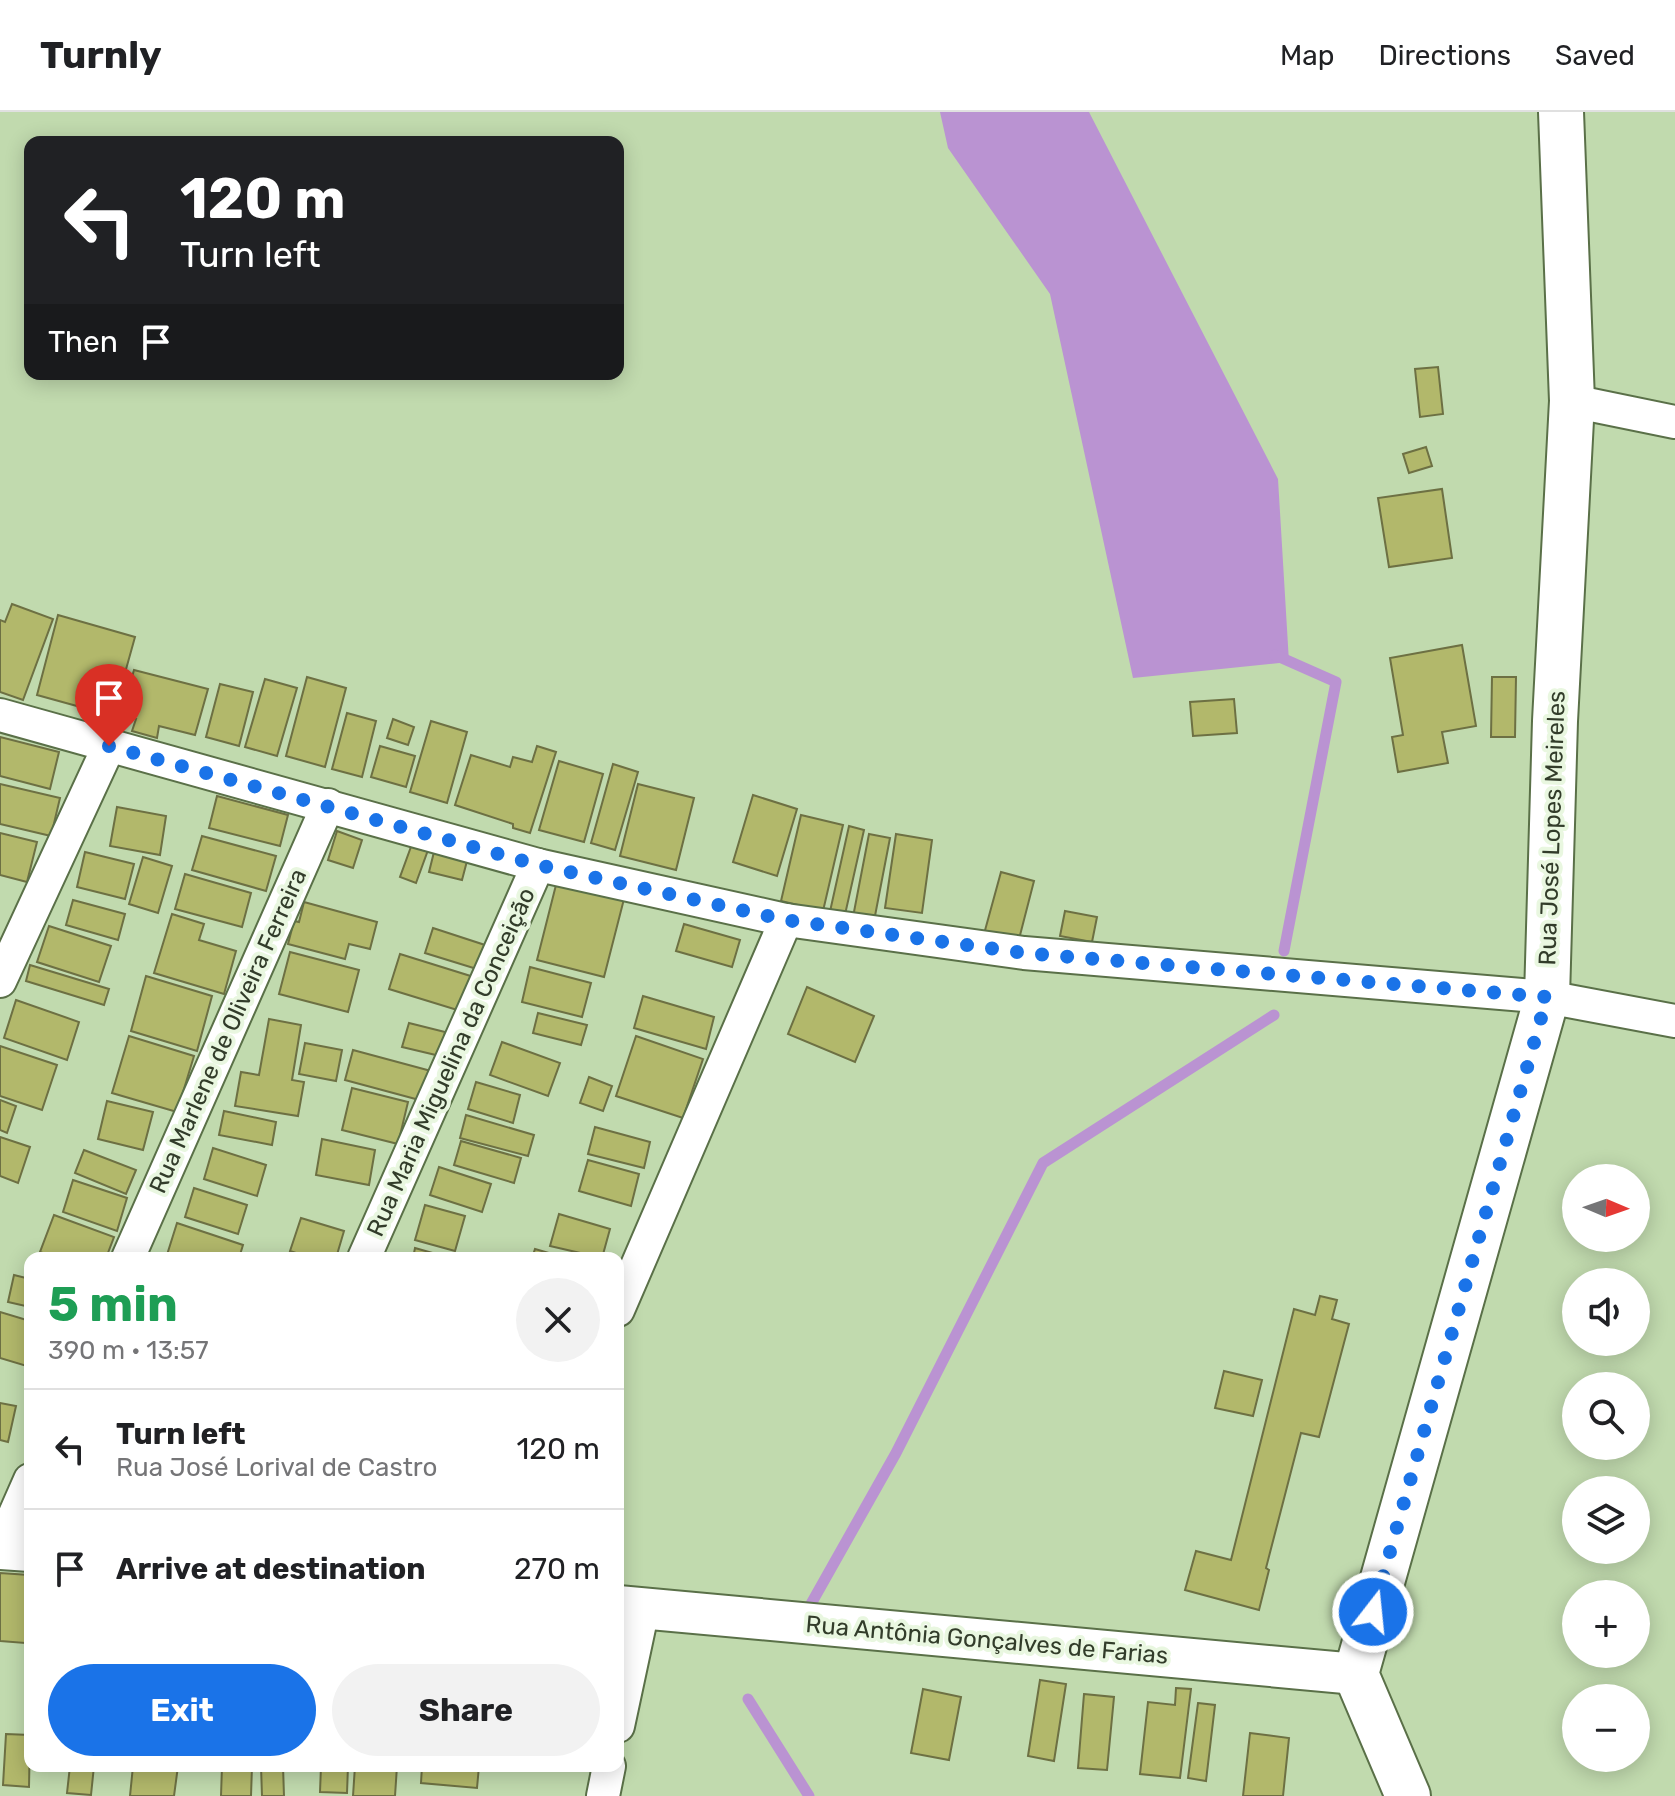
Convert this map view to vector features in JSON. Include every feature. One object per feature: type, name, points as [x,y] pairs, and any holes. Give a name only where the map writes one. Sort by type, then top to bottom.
[{"type":"main road","name":"Rua José Lopes Meireles","points":[[1356,1674],[1547,997],[1555,721],[1572,401],[1561,112]]},
{"type":"main road","points":[[1356,1674],[1408,1796]]},
{"type":"street","points":[[1572,401],[1675,422]]},
{"type":"street","points":[[0,715],[538,865],[786,920],[1024,953],[1547,997],[1675,1021]]},
{"type":"street","points":[[0,981],[109,746]]},
{"type":"street","name":"Rua Marlene de Oliveira Ferreira","points":[[131,1252],[328,805]]},
{"type":"street","name":"Rua Maria Miguelina da Conceição","points":[[367,1252],[538,865]]},
{"type":"street","points":[[624,1296],[786,920]]},
{"type":"street","points":[[24,1494],[0,1549],[24,1551]]},
{"type":"street","points":[[624,1672],[631,1608]]},
{"type":"street","name":"Rua Antônia Gonçalves de Farias","points":[[631,1608],[1356,1674]]},
{"type":"street","points":[[603,1796],[608,1772]]},
{"type":"shaded area","points":[[940,112],[1089,112],[1278,479],[1289,662],[1133,678],[1050,294],[948,148]]},
{"type":"building","points":[[1438,367],[1443,414],[1420,417],[1415,369]]},
{"type":"building","points":[[1426,447],[1432,466],[1409,473],[1403,454]]},
{"type":"building","points":[[1442,489],[1452,558],[1389,567],[1378,498]]},
{"type":"building","points":[[12,604],[53,619],[23,700],[0,692],[0,620],[5,622]]},
{"type":"building","points":[[58,615],[135,637],[113,716],[37,695]]},
{"type":"building","points":[[1462,645],[1476,726],[1442,732],[1448,763],[1398,772],[1392,737],[1403,735],[1390,658]]},
{"type":"building","points":[[134,670],[208,689],[195,735],[159,726],[157,738],[132,731],[136,719],[121,716]]},
{"type":"building","points":[[307,677],[346,688],[325,767],[286,756]]},
{"type":"building","points":[[1492,677],[1516,677],[1515,737],[1491,737]]},
{"type":"building","points":[[265,679],[297,688],[277,756],[245,747]]},
{"type":"building","points":[[220,684],[253,692],[239,746],[206,737]]},
{"type":"building","points":[[1234,699],[1237,733],[1193,736],[1190,702]]},
{"type":"building","points":[[347,713],[376,721],[362,777],[332,769]]},
{"type":"building","points":[[393,719],[414,727],[408,745],[387,738]]},
{"type":"building","points":[[431,721],[467,732],[447,803],[410,792]]},
{"type":"building","points":[[0,737],[59,752],[50,789],[0,776]]},
{"type":"building","points":[[380,746],[415,756],[406,787],[371,777]]},
{"type":"building","points":[[537,746],[556,752],[530,833],[513,828],[513,824],[455,805],[471,755],[510,767],[513,757],[532,762]]},
{"type":"building","points":[[559,761],[603,774],[584,842],[539,830]]},
{"type":"building","points":[[613,764],[638,772],[615,850],[591,843]]},
{"type":"building","points":[[0,784],[60,798],[51,836],[0,824]]},
{"type":"building","points":[[638,784],[694,798],[676,870],[620,856]]},
{"type":"building","points":[[753,795],[797,809],[777,876],[733,862]]},
{"type":"building","points":[[217,796],[288,815],[280,846],[209,828]]},
{"type":"building","points":[[117,807],[166,816],[160,855],[110,846]]},
{"type":"building","points":[[801,815],[843,825],[823,911],[781,901]]},
{"type":"building","points":[[849,826],[864,830],[844,919],[829,916]]},
{"type":"building","points":[[337,831],[362,840],[353,868],[328,860]]},
{"type":"building","points":[[0,833],[37,842],[27,882],[0,875]]},
{"type":"building","points":[[869,834],[890,838],[874,921],[853,917]]},
{"type":"building","points":[[896,834],[932,840],[922,913],[885,908]]},
{"type":"building","points":[[202,836],[276,856],[266,891],[192,870]]},
{"type":"building","points":[[412,844],[428,850],[416,883],[400,877]]},
{"type":"building","points":[[85,852],[134,864],[125,899],[77,887]]},
{"type":"building","points":[[434,852],[467,861],[462,880],[429,872]]},
{"type":"building","points":[[143,857],[172,866],[158,913],[129,904]]},
{"type":"building","points":[[1001,872],[1034,881],[1018,943],[984,934]]},
{"type":"building","points":[[185,874],[251,893],[242,927],[175,909]]},
{"type":"building","points":[[557,881],[624,899],[604,977],[537,960]]},
{"type":"building","points":[[73,900],[125,914],[118,940],[66,925]]},
{"type":"building","points":[[304,902],[377,922],[370,949],[349,944],[345,959],[288,944],[294,921],[299,922]]},
{"type":"building","points":[[1065,911],[1097,917],[1092,942],[1060,936]]},
{"type":"building","points":[[172,914],[204,924],[199,940],[236,951],[224,994],[154,973]]},
{"type":"building","points":[[684,924],[740,940],[732,967],[676,951]]},
{"type":"building","points":[[49,926],[111,946],[99,982],[37,962]]},
{"type":"building","points":[[433,928],[488,946],[480,970],[425,953]]},
{"type":"building","points":[[290,952],[359,970],[348,1012],[279,994]]},
{"type":"building","points":[[400,954],[477,978],[467,1013],[389,989]]},
{"type":"building","points":[[30,965],[109,989],[104,1005],[26,981]]},
{"type":"building","points":[[530,967],[591,983],[582,1017],[522,1002]]},
{"type":"building","points":[[146,976],[212,996],[197,1051],[131,1031]]},
{"type":"building","points":[[807,987],[874,1016],[855,1062],[788,1034]]},
{"type":"building","points":[[643,996],[714,1017],[706,1049],[634,1028]]},
{"type":"building","points":[[16,1000],[79,1022],[67,1060],[4,1038]]},
{"type":"building","points":[[538,1013],[587,1025],[581,1045],[533,1033]]},
{"type":"building","points":[[269,1019],[301,1025],[292,1080],[304,1082],[298,1116],[235,1106],[241,1072],[259,1075]]},
{"type":"building","points":[[409,1023],[445,1032],[440,1056],[402,1047]]},
{"type":"building","points":[[129,1036],[194,1056],[177,1112],[112,1093]]},
{"type":"building","points":[[636,1036],[703,1059],[683,1118],[616,1096]]},
{"type":"building","points":[[502,1042],[560,1063],[548,1096],[490,1075]]},
{"type":"building","points":[[305,1043],[342,1050],[336,1081],[299,1074]]},
{"type":"building","points":[[0,1046],[57,1065],[42,1110],[0,1096]]},
{"type":"building","points":[[353,1050],[431,1071],[423,1101],[345,1080]]},
{"type":"building","points":[[589,1077],[612,1086],[603,1111],[580,1103]]},
{"type":"building","points":[[476,1082],[520,1095],[513,1123],[468,1109]]},
{"type":"building","points":[[352,1088],[408,1102],[398,1144],[342,1130]]},
{"type":"building","points":[[0,1100],[16,1106],[7,1133],[0,1130]]},
{"type":"building","points":[[107,1101],[153,1112],[143,1150],[98,1139]]},
{"type":"building","points":[[224,1111],[276,1122],[272,1145],[219,1135]]},
{"type":"building","points":[[466,1115],[534,1135],[528,1156],[460,1138]]},
{"type":"building","points":[[595,1127],[650,1142],[644,1168],[588,1154]]},
{"type":"building","points":[[0,1137],[30,1147],[18,1183],[0,1176]]},
{"type":"building","points":[[322,1139],[375,1150],[369,1185],[316,1175]]},
{"type":"building","points":[[461,1141],[521,1158],[514,1183],[454,1165]]},
{"type":"building","points":[[213,1148],[266,1165],[257,1196],[204,1179]]},
{"type":"building","points":[[84,1150],[136,1170],[126,1194],[75,1173]]},
{"type":"building","points":[[588,1160],[639,1174],[631,1206],[579,1191]]},
{"type":"building","points":[[439,1167],[491,1184],[482,1212],[430,1195]]},
{"type":"building","points":[[73,1180],[127,1198],[117,1231],[63,1212]]},
{"type":"building","points":[[194,1188],[247,1205],[238,1234],[185,1217]]},
{"type":"building","points":[[425,1205],[465,1216],[455,1251],[415,1240]]},
{"type":"building","points":[[559,1214],[610,1229],[604,1252],[576,1252],[550,1246]]},
{"type":"building","points":[[54,1215],[114,1237],[108,1252],[40,1252]]},
{"type":"building","points":[[301,1218],[344,1231],[338,1252],[290,1251]]},
{"type":"building","points":[[177,1223],[243,1245],[241,1252],[168,1252]]},
{"type":"building","points":[[14,1275],[24,1278],[24,1306],[8,1302]]},
{"type":"building","points":[[1320,1296],[1337,1300],[1332,1319],[1349,1324],[1319,1437],[1301,1433],[1266,1568],[1269,1570],[1259,1610],[1185,1590],[1196,1551],[1231,1560],[1294,1309],[1315,1315]]},
{"type":"building","points":[[0,1312],[24,1319],[24,1365],[0,1358]]},
{"type":"building","points":[[1224,1371],[1262,1380],[1253,1416],[1215,1408]]},
{"type":"building","points":[[0,1403],[16,1406],[8,1442],[0,1440]]},
{"type":"building","points":[[0,1573],[24,1575],[24,1643],[0,1641]]},
{"type":"building","points":[[1040,1680],[1066,1684],[1054,1761],[1028,1756]]},
{"type":"building","points":[[1176,1688],[1191,1689],[1180,1778],[1140,1774],[1148,1702],[1175,1705]]},
{"type":"building","points":[[923,1689],[961,1697],[949,1760],[911,1753]]},
{"type":"building","points":[[1084,1694],[1114,1697],[1107,1770],[1078,1768]]},
{"type":"building","points":[[1198,1703],[1215,1705],[1206,1781],[1188,1778]]},
{"type":"building","points":[[1250,1733],[1289,1738],[1283,1796],[1243,1796]]},
{"type":"building","points":[[6,1734],[24,1735],[24,1772],[29,1772],[29,1787],[3,1785]]},
{"type":"building","points":[[69,1772],[93,1772],[91,1795],[67,1793]]},
{"type":"building","points":[[132,1772],[177,1772],[174,1796],[130,1796]]},
{"type":"building","points":[[222,1772],[252,1772],[251,1796],[221,1796]]},
{"type":"building","points":[[261,1772],[283,1772],[284,1796],[262,1796]]},
{"type":"building","points":[[321,1772],[348,1772],[347,1793],[320,1792]]},
{"type":"building","points":[[355,1772],[397,1772],[395,1796],[353,1796]]},
{"type":"building","points":[[422,1772],[478,1772],[477,1788],[421,1783]]},
{"type":"waterway","points":[[1275,655],[1336,682],[1284,951]]},
{"type":"waterway","points":[[807,1611],[896,1453],[1043,1163],[1274,1015]]},
{"type":"waterway","points":[[748,1699],[809,1796]]},
{"type":"route","points":[[109,746],[538,865],[786,920],[1024,953],[1547,997],[1373,1612]]}]
